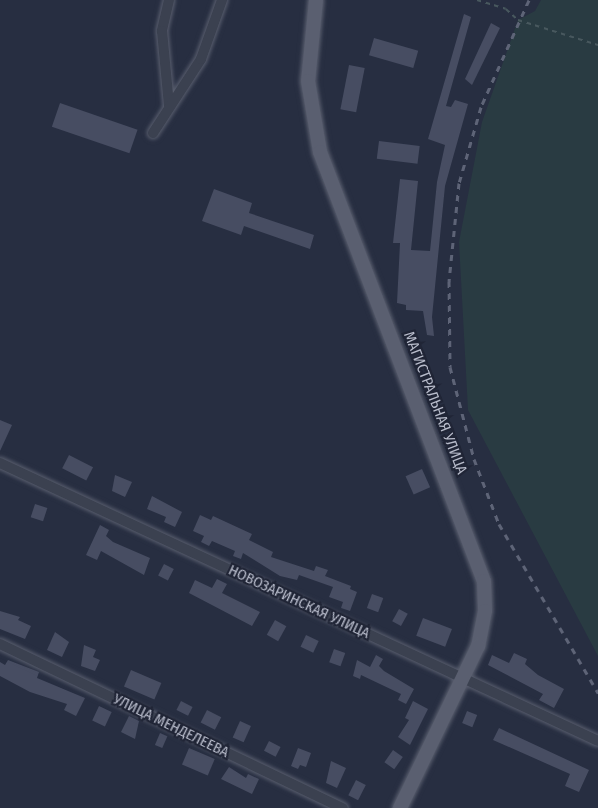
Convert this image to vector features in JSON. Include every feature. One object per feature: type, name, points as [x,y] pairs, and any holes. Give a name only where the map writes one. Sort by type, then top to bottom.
[{"type":"main road","name":"МАГИСТРАЛЬНАЯ УЛИЦА","points":[[316,0],[308,81],[320,152],[484,581],[485,611],[478,646],[465,679],[400,808]]},
{"type":"street","points":[[169,0],[162,31],[169,105]]},
{"type":"street","points":[[153,133],[201,58],[222,0]]},
{"type":"street","name":"НОВОЗАРИНСКАЯ УЛИЦА","points":[[0,463],[598,741]]},
{"type":"street","name":"УЛИЦА МЕНДЕЛЕЕВА","points":[[0,644],[343,808]]},
{"type":"path","points":[[477,0],[506,9],[518,20],[598,45]]},
{"type":"shaded area","points":[[541,0],[598,0],[598,656],[468,410],[459,242],[482,122],[518,20],[535,11]]},
{"type":"building","points":[[464,14],[471,17],[446,106],[451,107],[455,100],[468,104],[445,186],[432,317],[434,336],[427,335],[423,311],[406,310],[406,305],[397,303],[400,243],[393,243],[400,179],[418,181],[411,250],[430,251],[437,182],[445,145],[428,139]]},
{"type":"building","points":[[491,23],[500,28],[472,85],[465,79]]},
{"type":"building","points":[[374,38],[418,51],[413,68],[369,55]]},
{"type":"building","points":[[349,65],[365,68],[356,112],[340,109]]},
{"type":"building","points":[[60,103],[138,130],[129,153],[52,127]]},
{"type":"building","points":[[379,141],[420,146],[418,164],[377,159]]},
{"type":"building","points":[[214,189],[252,203],[249,213],[314,235],[310,249],[244,226],[241,235],[202,221]]},
{"type":"building","points":[[0,420],[12,425],[0,451]]},
{"type":"building","points":[[69,455],[93,467],[86,481],[62,468]]},
{"type":"building","points":[[422,469],[430,487],[414,495],[406,476]]},
{"type":"building","points":[[115,475],[132,482],[125,497],[112,491]]},
{"type":"building","points":[[152,496],[182,512],[175,527],[164,522],[166,517],[147,509]]},
{"type":"building","points":[[35,504],[47,508],[43,521],[31,517]]},
{"type":"building","points":[[200,515],[211,520],[213,516],[252,534],[249,540],[273,552],[271,557],[314,571],[316,566],[328,570],[325,576],[351,586],[350,589],[357,592],[350,611],[341,608],[343,602],[329,597],[333,587],[299,575],[297,580],[280,576],[243,553],[241,559],[233,556],[235,551],[212,541],[209,546],[201,542],[204,536],[193,531]]},
{"type":"building","points":[[100,525],[109,530],[106,536],[113,542],[150,558],[144,575],[101,551],[97,560],[86,555]]},
{"type":"building","points":[[164,564],[174,569],[168,581],[158,576]]},
{"type":"building","points":[[217,579],[227,584],[222,593],[260,612],[252,626],[189,593],[195,580],[212,588]]},
{"type":"building","points":[[372,594],[383,598],[378,612],[367,608]]},
{"type":"building","points":[[399,609],[408,614],[401,626],[392,621]]},
{"type":"building","points":[[0,611],[20,617],[18,620],[31,626],[25,639],[0,629]]},
{"type":"building","points":[[423,618],[452,629],[445,647],[416,636]]},
{"type":"building","points":[[275,620],[286,626],[278,641],[267,635]]},
{"type":"building","points":[[55,632],[69,642],[62,657],[47,650]]},
{"type":"building","points":[[306,635],[319,641],[313,653],[301,647]]},
{"type":"building","points":[[84,645],[96,650],[93,657],[100,660],[95,671],[81,666]]},
{"type":"building","points":[[334,649],[345,653],[340,666],[329,662]]},
{"type":"building","points":[[514,653],[527,659],[525,664],[538,675],[564,689],[554,708],[539,700],[543,694],[488,665],[492,655],[509,663]]},
{"type":"building","points":[[376,655],[383,659],[379,666],[384,671],[414,689],[406,704],[398,700],[401,694],[361,675],[360,679],[353,676],[357,660],[370,667]]},
{"type":"building","points":[[8,660],[39,672],[37,678],[85,698],[76,716],[64,710],[67,704],[30,692],[0,676],[0,662],[5,665]]},
{"type":"building","points":[[131,670],[161,683],[154,699],[124,687]]},
{"type":"building","points":[[181,701],[193,707],[188,716],[176,710]]},
{"type":"building","points":[[413,701],[428,709],[410,745],[398,737],[409,720],[405,718]]},
{"type":"building","points":[[99,706],[112,712],[105,726],[92,721]]},
{"type":"building","points":[[207,710],[221,717],[215,730],[201,722]]},
{"type":"building","points":[[467,711],[477,715],[472,727],[462,723]]},
{"type":"building","points":[[129,716],[139,721],[135,739],[121,732]]},
{"type":"building","points":[[240,721],[251,726],[244,742],[233,737]]},
{"type":"building","points":[[499,728],[589,770],[579,792],[565,786],[570,774],[493,740]]},
{"type":"building","points":[[160,733],[167,736],[162,748],[155,745]]},
{"type":"building","points":[[269,741],[281,747],[276,757],[264,751]]},
{"type":"building","points":[[189,748],[215,759],[208,776],[182,765]]},
{"type":"building","points":[[298,748],[311,753],[306,767],[300,765],[298,769],[291,766]]},
{"type":"building","points":[[393,750],[403,757],[394,769],[384,762]]},
{"type":"building","points":[[331,761],[346,768],[337,788],[326,783]]},
{"type":"building","points":[[229,767],[246,778],[248,774],[259,779],[252,794],[221,779]]},
{"type":"building","points":[[356,780],[366,785],[358,800],[348,795]]},
{"type":"railway","points":[[529,0],[481,107],[459,183],[449,281],[450,367],[474,459],[499,524],[598,693]]}]
